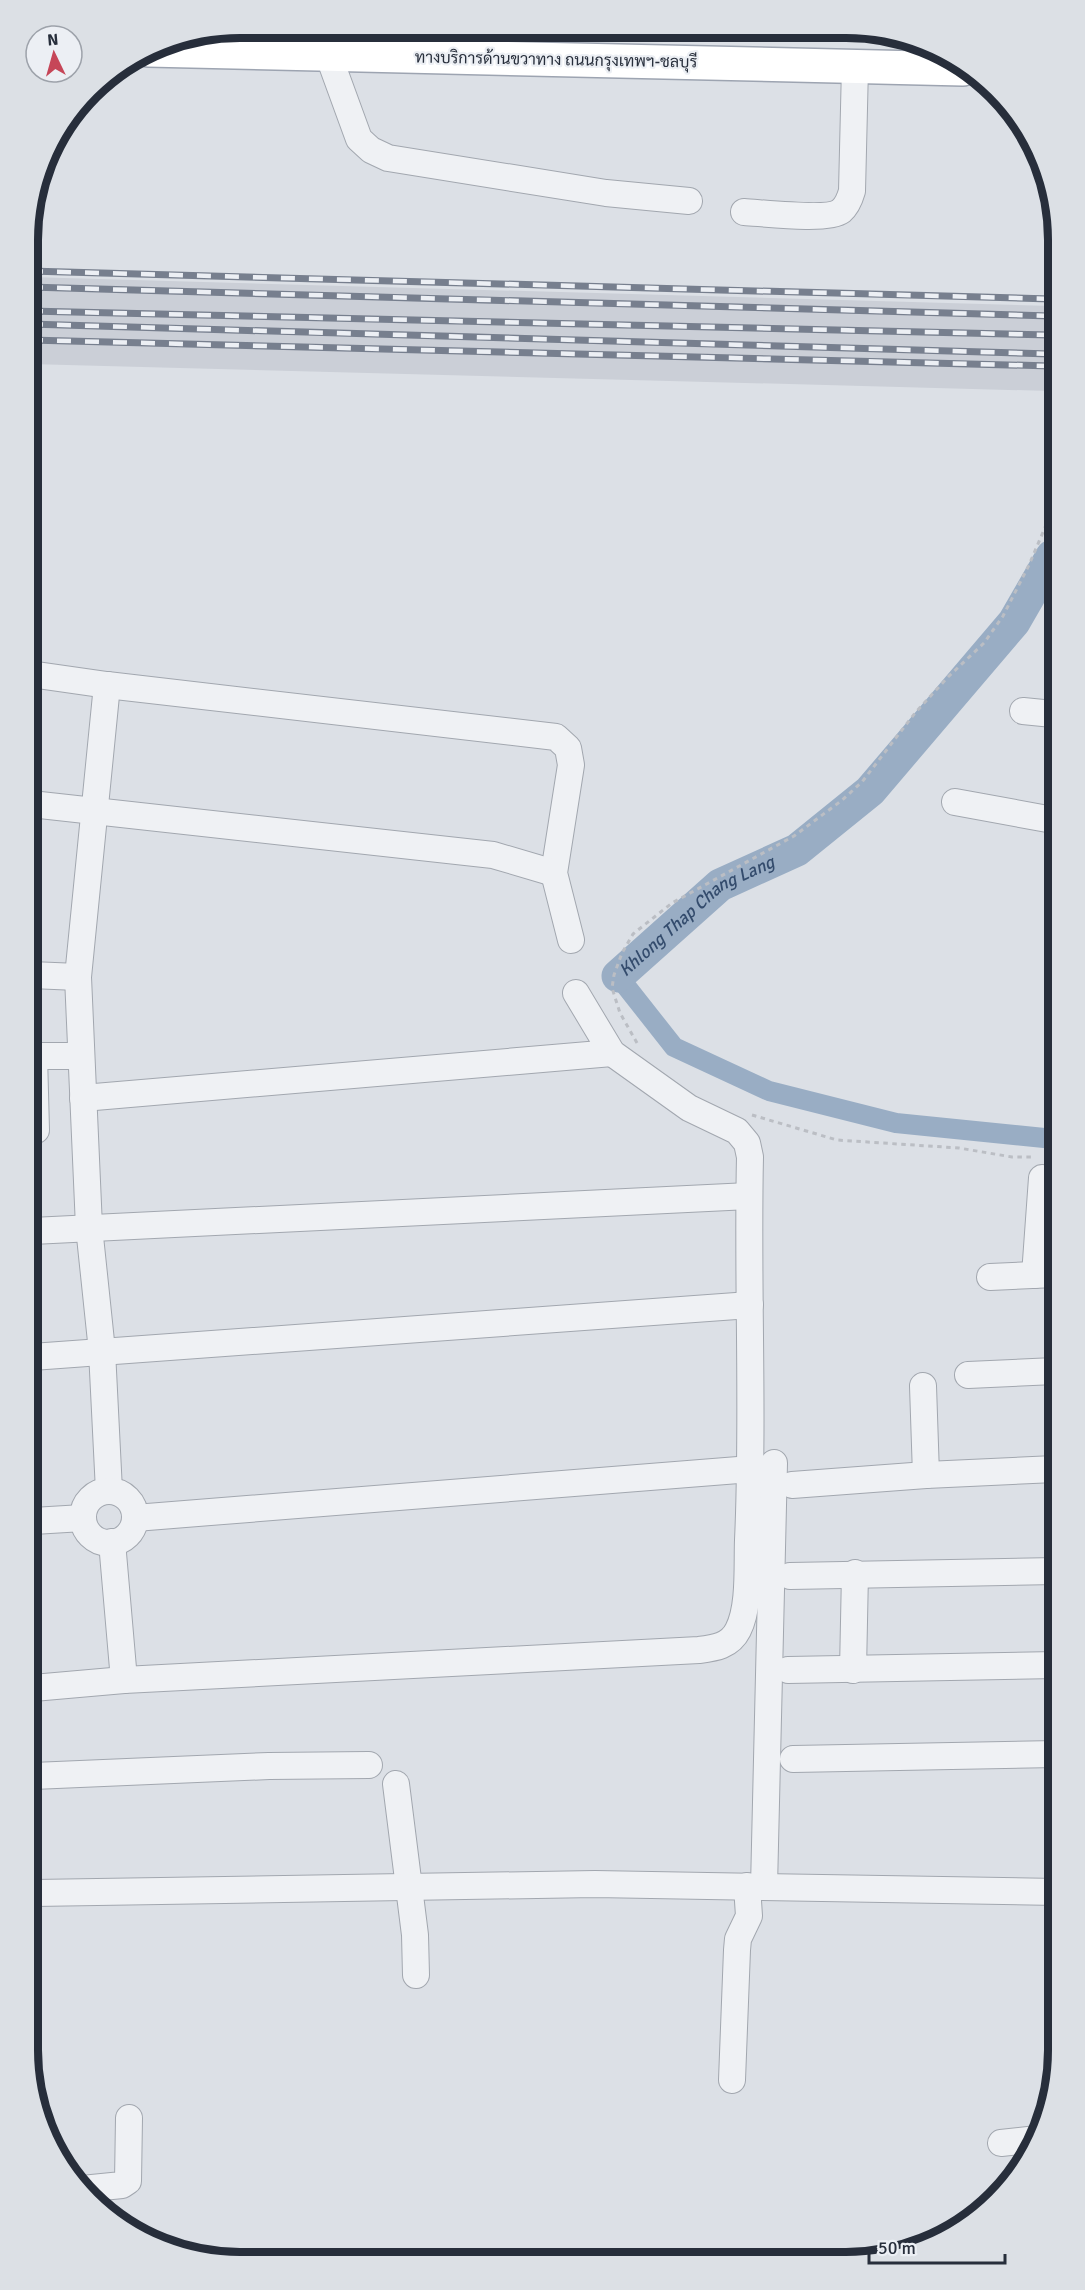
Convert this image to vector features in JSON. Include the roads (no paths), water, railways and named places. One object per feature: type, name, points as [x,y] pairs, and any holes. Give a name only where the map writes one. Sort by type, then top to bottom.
[{"type":"main road","name":"ทางบริการด้านขวาทาง ถนนกรุงเทพฯ-ชลบุรี","points":[[169,50],[953,69]]},
{"type":"street","points":[[328,54],[359,139],[371,150],[388,158],[606,193],[689,201]]},
{"type":"street","points":[[744,212],[826,217],[840,212],[848,202],[852,191],[855,67]]},
{"type":"street","points":[[38,675],[556,737],[568,748],[571,765],[554,873],[571,940]]},
{"type":"street","points":[[107,685],[78,977],[88,1227],[102,1351],[109,1491]]},
{"type":"street","points":[[1023,711],[1048,713]]},
{"type":"street","points":[[956,802],[1048,819]]},
{"type":"street","points":[[38,805],[493,855],[554,873]]},
{"type":"street","points":[[38,975],[78,977]]},
{"type":"street","points":[[576,993],[612,1053],[689,1108],[737,1131],[747,1143],[750,1157],[750,1305],[763,1466],[755,1886],[749,1916],[738,1939],[732,2080]]},
{"type":"street","points":[[83,1098],[612,1053]]},
{"type":"street","points":[[38,1055],[81,1056]]},
{"type":"street","points":[[990,1277],[1045,1275],[1039,1168]]},
{"type":"street","points":[[38,1231],[749,1196]]},
{"type":"street","points":[[38,1356],[750,1305]]},
{"type":"street","points":[[968,1375],[1047,1371]]},
{"type":"street","points":[[924,1386],[926,1475]]},
{"type":"street","points":[[135,1518],[763,1466]]},
{"type":"street","points":[[38,1688],[124,1680],[718,1648],[738,1631],[744,1608],[763,1466]]},
{"type":"street","points":[[792,1485],[1047,1469]]},
{"type":"street","points":[[109,1491],[124,1496],[130,1502],[135,1518],[134,1525],[125,1537],[112,1542],[95,1539],[89,1533],[83,1518],[88,1502],[94,1496],[109,1491]]},
{"type":"street","points":[[38,1521],[83,1518]]},
{"type":"street","points":[[112,1542],[124,1680]]},
{"type":"street","points":[[790,1576],[1047,1571]]},
{"type":"street","points":[[854,1670],[855,1573]]},
{"type":"street","points":[[788,1670],[1047,1665]]},
{"type":"street","points":[[793,1759],[1047,1754]]},
{"type":"street","points":[[38,1776],[269,1766],[369,1765]]},
{"type":"street","points":[[396,1784],[407,1887],[415,1935],[416,1975]]},
{"type":"street","points":[[38,1893],[595,1884],[1047,1892]]},
{"type":"street","points":[[92,2188],[122,2186],[128,2181],[129,2118]]},
{"type":"street","points":[[1001,2143],[1027,2140]]},
{"type":"waterway","name":"Khlong Thap Chang Lang","points":[[618,976],[720,885],[797,850],[870,791],[1014,622],[1048,563]]},
{"type":"waterway","name":"Khlong Thap Chang Lang","points":[[618,976],[674,1047],[769,1091],[896,1123],[1048,1138]]},
{"type":"railway","points":[[38,271],[1048,299]]},
{"type":"railway","points":[[38,287],[1048,316]]},
{"type":"railway","points":[[38,311],[1048,335]]},
{"type":"railway","points":[[38,324],[1048,354]]},
{"type":"railway","points":[[38,340],[1048,366]]}]
